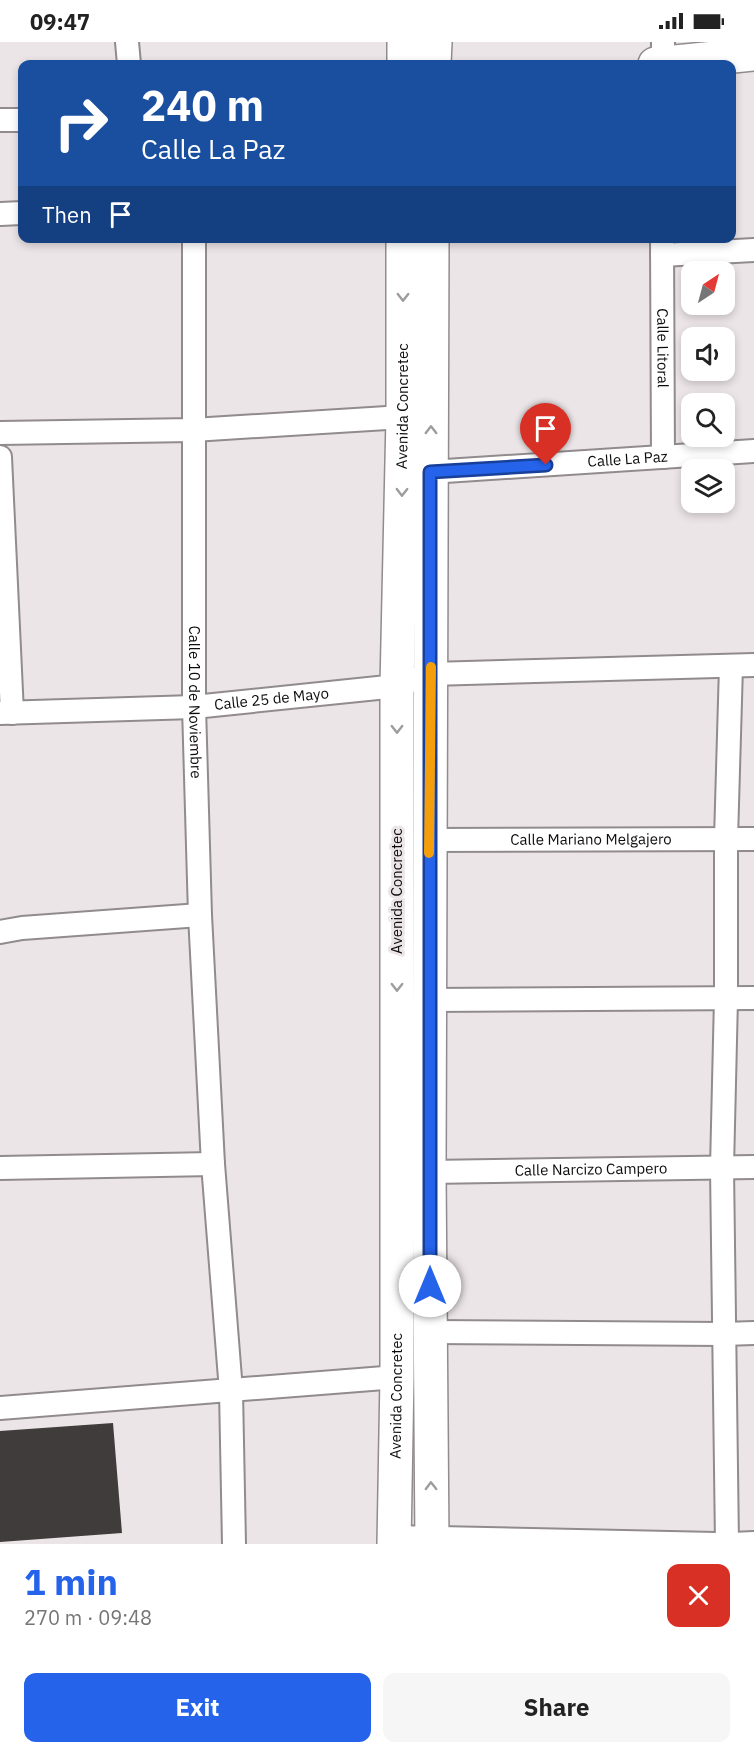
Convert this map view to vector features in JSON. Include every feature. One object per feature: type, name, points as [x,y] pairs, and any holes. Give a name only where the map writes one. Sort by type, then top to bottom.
[{"type":"street","points":[[127,42],[129,60]]},
{"type":"street","points":[[404,42],[404,60]]},
{"type":"street","points":[[434,60],[435,42]]},
{"type":"street","points":[[661,59],[754,54]]},
{"type":"street","points":[[0,120],[18,120]]},
{"type":"street","points":[[0,214],[18,213]]},
{"type":"street","name":"Calle 10 de Noviembre","points":[[194,243],[194,707],[200,915],[213,1164],[231,1391],[234,1544]]},
{"type":"street","name":"Avenida Concretec","points":[[393,1541],[397,1377],[397,686],[403,417],[403,243]]},
{"type":"street","name":"Avenida Concretec","points":[[432,243],[429,1172],[432,1542]]},
{"type":"street","points":[[662,247],[754,250]]},
{"type":"street","name":"Calle Litoral","points":[[662,247],[663,457]]},
{"type":"street","points":[[0,433],[193,430],[403,417]]},
{"type":"street","name":"Calle La Paz","points":[[430,472],[754,451]]},
{"type":"street","points":[[0,458],[6,713]]},
{"type":"street","name":"Calle 25 de Mayo","points":[[6,713],[194,707],[397,686],[431,674],[754,665]]},
{"type":"street","points":[[727,1544],[722,1167],[726,998],[726,839],[731,666]]},
{"type":"street","name":"Calle Mariano Melgajero","points":[[429,840],[754,839]]},
{"type":"street","points":[[0,932],[22,928],[200,915]]},
{"type":"street","points":[[431,1000],[754,998]]},
{"type":"street","points":[[0,1168],[213,1164]]},
{"type":"street","name":"Calle Narcizo Campero","points":[[429,1172],[754,1167]]},
{"type":"street","points":[[430,1332],[754,1333]]},
{"type":"street","points":[[0,1408],[397,1377]]},
{"type":"street","points":[[393,1541],[716,1544]]},
{"type":"street","points":[[732,1544],[754,1543]]},
{"type":"building","points":[[113,1423],[122,1533],[0,1542],[0,1431]]},
{"type":"slow traffic","points":[[429,853],[431,667]]},
{"type":"route","points":[[430,1286],[430,472],[546,465]]}]
